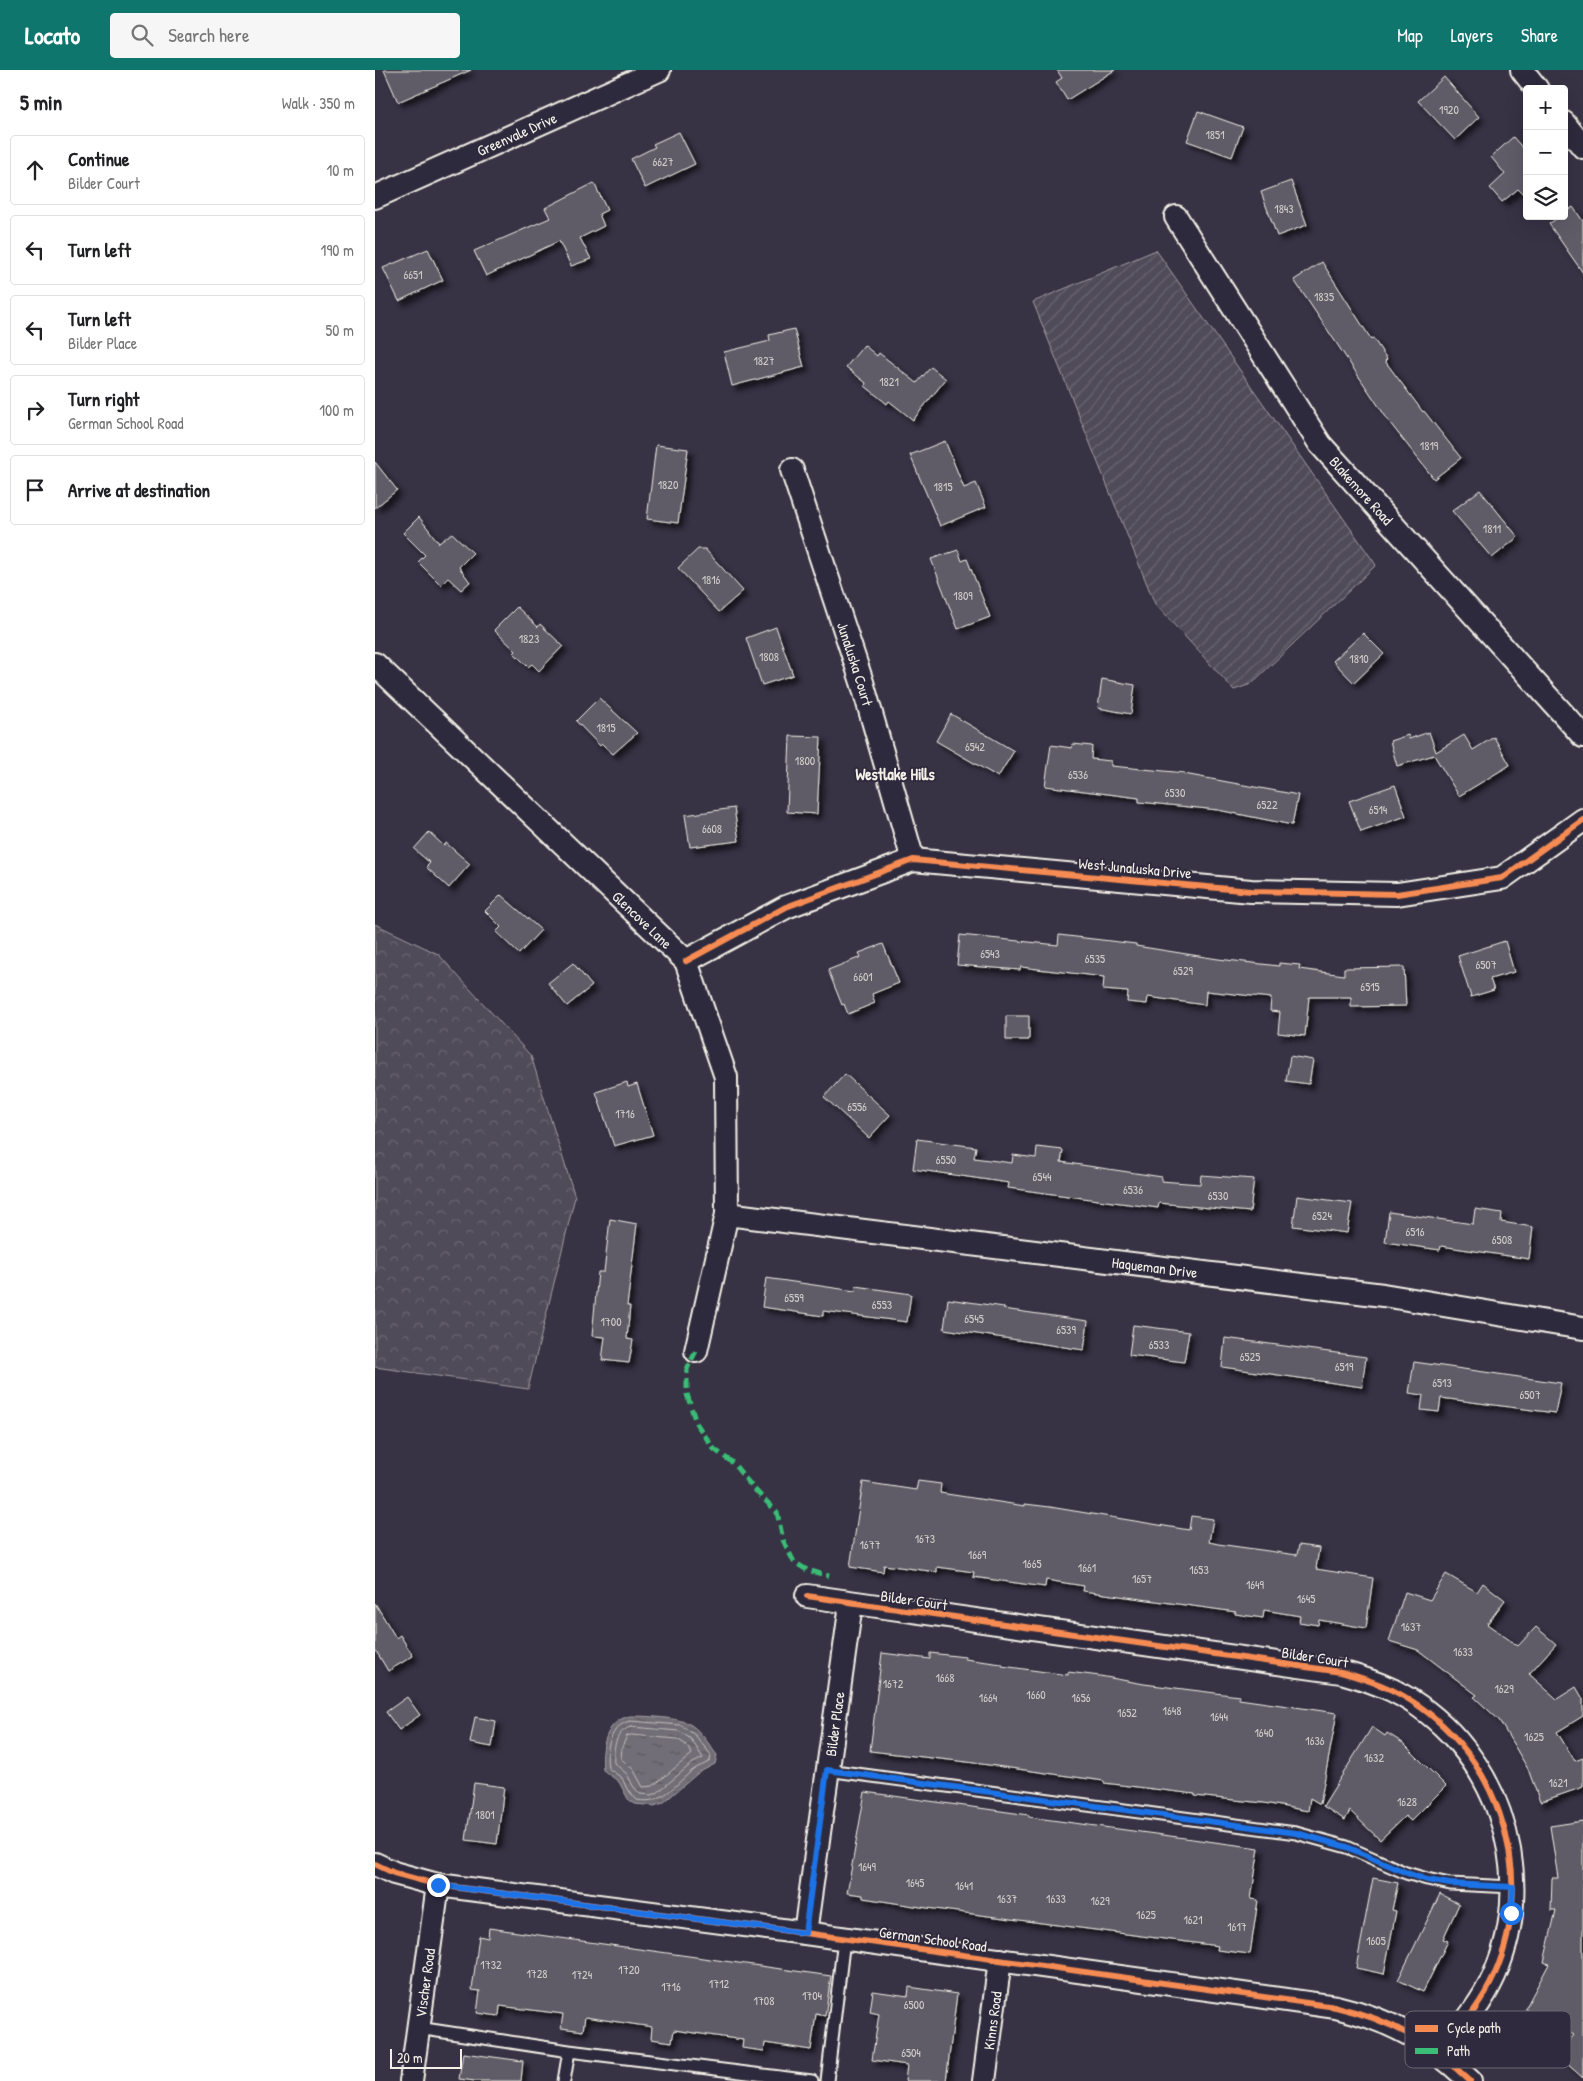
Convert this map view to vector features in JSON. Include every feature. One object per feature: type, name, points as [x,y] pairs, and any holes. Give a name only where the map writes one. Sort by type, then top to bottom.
[{"type":"street","name":"Greenvale Drive","points":[[375,197],[659,70]]},
{"type":"street","points":[[1522,70],[1534,85]]},
{"type":"street","points":[[1568,128],[1583,147]]},
{"type":"street","name":"Blakemore Road","points":[[1176,217],[1320,444],[1583,736]]},
{"type":"street","name":"Junaluska Court","points":[[791,470],[862,682],[913,860]]},
{"type":"street","name":"Glencove Lane","points":[[375,664],[686,961],[726,1076],[727,1214],[696,1351]]},
{"type":"street","name":"West Junaluska Drive","points":[[686,961],[786,907],[913,860],[1251,891],[1397,894],[1502,878],[1583,820]]},
{"type":"street","name":"Hagueman Drive","points":[[727,1214],[1383,1295],[1583,1328]]},
{"type":"street","name":"Bilder Court","points":[[807,1596],[851,1604],[1341,1672],[1370,1680],[1393,1690],[1423,1709],[1451,1734],[1475,1762],[1491,1789],[1503,1821],[1510,1852],[1513,1887],[1511,1913],[1505,1948],[1483,2000],[1474,2011]]},
{"type":"street","name":"Bilder Place","points":[[805,1933],[851,1604]]},
{"type":"street","name":"German School Road","points":[[375,1864],[395,1873],[438,1885],[805,1933],[1336,2007],[1364,2013],[1405,2031]]},
{"type":"street","name":"Vischer Road","points":[[411,2081],[438,1885]]},
{"type":"street","name":"Kinns Road","points":[[984,2081],[1000,1960]]},
{"type":"street","name":"German School Road","points":[[1456,2068],[1470,2081]]},
{"type":"lane","points":[[827,1770],[1296,1833],[1347,1847],[1427,1880],[1450,1884],[1513,1887]]},
{"type":"lane","points":[[827,2081],[844,1939]]},
{"type":"lane","points":[[418,2028],[569,2051],[812,2081]]},
{"type":"lane","points":[[564,2081],[569,2051]]},
{"type":"green space","points":[[1156,250],[1376,565],[1251,684],[1234,690],[1155,604],[1033,302]]},
{"type":"green space","points":[[375,924],[438,954],[531,1056],[575,1197],[528,1389],[375,1367]]},
{"type":"water","points":[[630,1716],[686,1722],[702,1735],[717,1755],[715,1764],[698,1773],[663,1803],[654,1806],[635,1804],[628,1799],[619,1782],[603,1770],[604,1745],[610,1729],[615,1723]]},
{"type":"building","points":[[384,70],[471,70],[398,102]]},
{"type":"building","points":[[1057,70],[1115,70],[1067,100],[1056,82],[1062,78]]},
{"type":"building","points":[[1444,77],[1479,117],[1455,140],[1418,101]]},
{"type":"building","points":[[1198,111],[1243,127],[1232,157],[1187,141]]},
{"type":"building","points":[[679,132],[695,164],[645,188],[631,159],[655,147],[653,144]]},
{"type":"building","points":[[1513,137],[1523,148],[1523,194],[1518,189],[1502,202],[1490,188],[1505,174],[1491,157]]},
{"type":"building","points":[[1291,181],[1307,225],[1277,236],[1261,192]]},
{"type":"building","points":[[594,183],[607,210],[599,214],[604,226],[580,238],[591,259],[571,266],[559,241],[486,276],[474,251],[550,218],[545,208]]},
{"type":"building","points":[[1573,207],[1583,221],[1583,273],[1549,224],[1554,220],[1568,220],[1568,210]]},
{"type":"building","points":[[428,249],[443,280],[399,301],[383,268]]},
{"type":"building","points":[[1322,262],[1371,339],[1373,338],[1387,359],[1385,361],[1423,412],[1461,458],[1434,479],[1390,423],[1294,280]]},
{"type":"building","points":[[794,329],[804,367],[732,386],[724,352],[770,341],[769,335]]},
{"type":"building","points":[[864,345],[877,356],[879,353],[917,383],[931,367],[946,379],[913,420],[889,401],[887,404],[865,386],[866,383],[846,367]]},
{"type":"building","points":[[945,441],[964,488],[976,483],[986,507],[940,526],[910,455]]},
{"type":"building","points":[[656,445],[688,449],[678,523],[647,519]]},
{"type":"building","points":[[375,462],[397,490],[375,508]]},
{"type":"building","points":[[1480,490],[1518,537],[1492,558],[1452,511]]},
{"type":"building","points":[[419,517],[439,543],[452,533],[473,553],[459,567],[470,582],[461,590],[448,578],[441,585],[418,562],[425,555],[403,533]]},
{"type":"building","points":[[698,549],[705,549],[743,591],[719,612],[678,568]]},
{"type":"building","points":[[958,550],[962,561],[967,559],[990,617],[958,629],[931,559]]},
{"type":"building","points":[[517,607],[538,627],[540,624],[563,646],[539,671],[532,664],[528,667],[514,653],[516,651],[494,630]]},
{"type":"building","points":[[776,627],[793,675],[762,685],[746,638]]},
{"type":"building","points":[[1363,633],[1384,654],[1354,683],[1333,661]]},
{"type":"building","points":[[1102,679],[1135,685],[1131,714],[1098,708]]},
{"type":"building","points":[[599,698],[637,733],[613,754],[602,744],[600,746],[576,721]]},
{"type":"building","points":[[951,714],[1014,751],[998,777],[936,741]]},
{"type":"building","points":[[1429,732],[1436,752],[1464,735],[1473,750],[1494,737],[1510,765],[1459,796],[1434,755],[1397,766],[1390,741],[1408,735],[1409,739]]},
{"type":"building","points":[[790,736],[821,737],[817,814],[787,812]]},
{"type":"building","points":[[1073,744],[1092,746],[1091,759],[1111,761],[1111,766],[1185,773],[1298,795],[1292,825],[1218,810],[1139,802],[1139,798],[1045,786],[1051,745],[1072,748]]},
{"type":"building","points":[[1395,785],[1406,816],[1361,832],[1349,801]]},
{"type":"building","points":[[734,808],[739,841],[690,847],[685,815]]},
{"type":"building","points":[[429,832],[444,846],[446,843],[470,864],[449,888],[426,867],[430,863],[414,849]]},
{"type":"building","points":[[501,895],[541,930],[519,954],[496,932],[501,927],[485,911]]},
{"type":"building","points":[[960,935],[1058,945],[1059,935],[1136,944],[1136,946],[1218,959],[1279,966],[1279,963],[1300,965],[1299,969],[1344,975],[1344,968],[1404,967],[1406,1006],[1351,1007],[1351,997],[1309,997],[1305,1036],[1278,1033],[1280,1012],[1270,1011],[1271,998],[1206,991],[1205,1005],[1148,997],[1147,1004],[1127,1002],[1128,992],[1103,990],[1104,977],[1021,967],[1020,970],[957,965]]},
{"type":"building","points":[[1505,941],[1514,972],[1490,979],[1494,990],[1471,997],[1458,956]]},
{"type":"building","points":[[883,944],[899,983],[872,994],[875,1003],[848,1014],[844,1004],[842,1005],[828,970],[861,957],[859,953]]},
{"type":"building","points":[[573,963],[592,986],[567,1006],[548,983]]},
{"type":"building","points":[[1006,1016],[1029,1016],[1029,1040],[1006,1040]]},
{"type":"building","points":[[1290,1056],[1313,1060],[1309,1084],[1286,1081]]},
{"type":"building","points":[[845,1074],[890,1115],[869,1138],[824,1097]]},
{"type":"building","points":[[627,1082],[628,1087],[637,1084],[653,1135],[614,1146],[596,1092]]},
{"type":"building","points":[[917,1139],[976,1147],[974,1158],[1012,1163],[1013,1155],[1036,1158],[1037,1147],[1063,1150],[1061,1162],[1162,1177],[1161,1181],[1200,1184],[1201,1175],[1254,1179],[1250,1212],[1159,1203],[1158,1208],[1008,1188],[1009,1183],[913,1169]]},
{"type":"building","points":[[1297,1196],[1352,1203],[1347,1233],[1293,1226]]},
{"type":"building","points":[[1475,1209],[1502,1213],[1501,1222],[1533,1227],[1529,1259],[1441,1246],[1440,1250],[1385,1242],[1389,1212],[1473,1224]]},
{"type":"building","points":[[610,1219],[637,1224],[627,1306],[630,1306],[627,1339],[633,1340],[629,1363],[602,1360],[605,1337],[592,1336],[598,1272],[604,1272]]},
{"type":"building","points":[[766,1278],[855,1291],[856,1286],[911,1294],[907,1322],[823,1311],[823,1316],[762,1307]]},
{"type":"building","points":[[948,1299],[1088,1321],[1084,1350],[944,1329]]},
{"type":"building","points":[[1133,1325],[1189,1332],[1184,1362],[1129,1355]]},
{"type":"building","points":[[1225,1338],[1366,1357],[1362,1387],[1222,1367]]},
{"type":"building","points":[[1414,1362],[1561,1383],[1555,1413],[1441,1398],[1439,1412],[1421,1410],[1423,1395],[1409,1393]]},
{"type":"building","points":[[918,1481],[941,1484],[940,1493],[1025,1506],[1025,1504],[1050,1507],[1189,1530],[1191,1516],[1213,1519],[1209,1542],[1218,1544],[1297,1555],[1299,1545],[1319,1548],[1316,1569],[1373,1578],[1366,1628],[1319,1620],[1318,1625],[1299,1622],[1300,1616],[1264,1610],[1263,1618],[1235,1614],[1236,1612],[1083,1591],[1084,1586],[1046,1580],[1045,1587],[973,1577],[974,1572],[937,1567],[937,1572],[884,1565],[883,1572],[850,1567],[863,1482],[916,1490]]},
{"type":"building","points":[[1446,1574],[1477,1592],[1483,1583],[1505,1600],[1487,1624],[1518,1646],[1536,1627],[1556,1644],[1529,1674],[1557,1699],[1576,1687],[1583,1699],[1583,1716],[1557,1732],[1575,1761],[1583,1758],[1583,1787],[1540,1802],[1528,1769],[1499,1720],[1474,1697],[1477,1695],[1418,1650],[1389,1641],[1405,1592],[1430,1600]]},
{"type":"building","points":[[375,1603],[396,1638],[400,1635],[413,1656],[388,1671],[375,1649]]},
{"type":"building","points":[[882,1653],[930,1659],[930,1653],[965,1657],[965,1659],[1002,1664],[1002,1666],[1068,1675],[1068,1672],[1100,1676],[1144,1684],[1239,1696],[1239,1699],[1337,1713],[1320,1804],[1310,1798],[1308,1811],[1264,1803],[1195,1796],[1195,1794],[1104,1783],[1104,1781],[967,1762],[870,1751]]},
{"type":"building","points":[[407,1697],[420,1715],[399,1730],[386,1712]]},
{"type":"building","points":[[475,1717],[496,1721],[492,1747],[470,1743]]},
{"type":"building","points":[[1372,1727],[1385,1736],[1387,1733],[1403,1743],[1446,1786],[1411,1821],[1405,1816],[1380,1840],[1350,1811],[1345,1820],[1323,1806]]},
{"type":"building","points":[[474,1783],[504,1787],[497,1844],[466,1840]]},
{"type":"building","points":[[865,1792],[1029,1815],[1029,1817],[1259,1848],[1251,1899],[1258,1900],[1250,1954],[1217,1950],[1218,1946],[927,1908],[863,1898],[863,1895],[847,1893]]},
{"type":"building","points":[[1583,1821],[1583,2078],[1571,2067],[1571,2039],[1574,2035],[1571,2033],[1571,2011],[1529,2011],[1525,2009],[1549,1964],[1544,1962],[1556,1910],[1551,1910],[1552,1878],[1558,1878],[1550,1826]]},
{"type":"building","points":[[1373,1878],[1398,1883],[1392,1910],[1396,1911],[1384,1974],[1356,1968]]},
{"type":"building","points":[[1440,1894],[1459,1904],[1443,1939],[1448,1941],[1423,1992],[1398,1980]]},
{"type":"building","points":[[489,1928],[831,1976],[825,2016],[816,2014],[811,2050],[765,2043],[764,2051],[742,2048],[743,2040],[674,2030],[672,2042],[651,2039],[652,2027],[585,2017],[583,2031],[561,2028],[563,2014],[500,2006],[499,2016],[477,2013],[480,1991],[472,1990],[479,1936],[488,1938]]},
{"type":"building","points":[[909,1987],[957,1994],[946,2081],[905,2081],[907,2065],[872,2060],[879,2014],[870,2012],[873,1991],[908,1996]]},
{"type":"building","points":[[463,2053],[523,2061],[521,2081],[459,2079]]},
{"type":"marked path","points":[[696,1351],[687,1369],[687,1394],[696,1423],[714,1449],[733,1463],[753,1488],[777,1512],[783,1540],[794,1562],[807,1570],[829,1576]]},
{"type":"cycle path","points":[[686,961],[786,907],[913,860],[1251,891],[1397,894],[1502,878],[1583,820]]},
{"type":"cycle path","points":[[807,1596],[1341,1672],[1392,1690],[1428,1713],[1458,1741],[1482,1775],[1499,1813],[1510,1853],[1512,1894],[1507,1936],[1494,1976],[1473,2011]]},
{"type":"cycle path","points":[[375,1864],[394,1873],[438,1885],[805,1933],[1336,2007],[1356,2012],[1405,2032]]},
{"type":"cycle path","points":[[1456,2068],[1470,2081]]},
{"type":"district","name":"Westlake Hills","points":[[895,774]]},
{"type":"route","points":[[438,1885],[805,1933],[827,1770],[1296,1833],[1365,1853],[1407,1873],[1427,1880],[1450,1884],[1513,1887],[1511,1913]]}]
